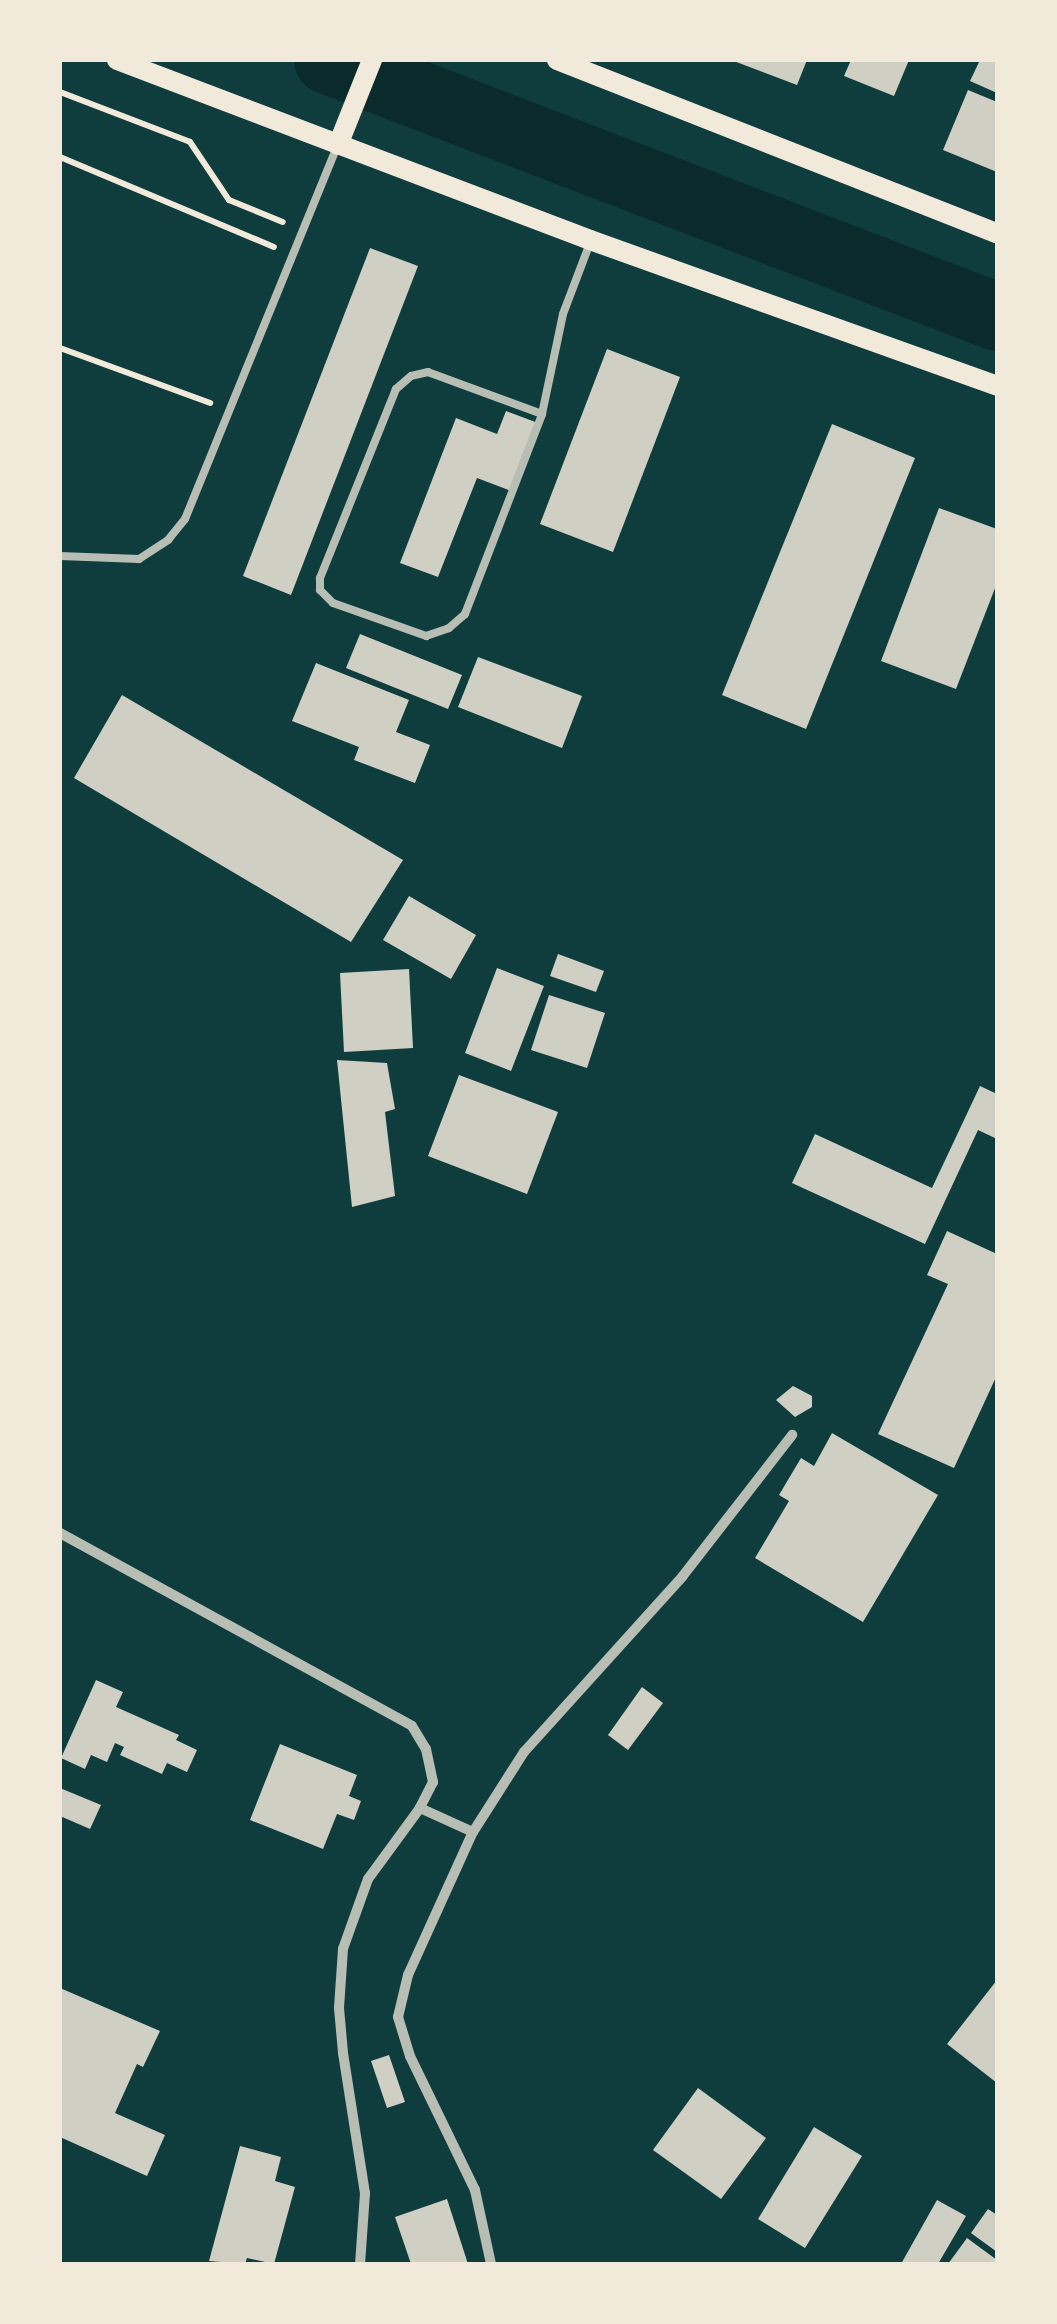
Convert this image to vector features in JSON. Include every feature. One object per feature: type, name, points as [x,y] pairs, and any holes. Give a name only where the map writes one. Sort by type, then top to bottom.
[{"type":"main road","points":[[117,60],[590,240],[997,386]]},
{"type":"main road","points":[[338,145],[372,60]]},
{"type":"main road","points":[[556,60],[997,233]]},
{"type":"street","points":[[491,2264],[475,2190],[410,2056],[398,2017],[408,1975],[473,1832],[524,1752],[682,1576],[792,1435]]},
{"type":"street","points":[[60,1533],[412,1726],[426,1749],[432,1782],[420,1808],[368,1879],[344,1949],[342,2038],[365,2193],[360,2264]]},
{"type":"street","points":[[420,1808],[473,1832]]},
{"type":"lane","points":[[60,556],[139,559],[168,540],[186,520],[338,145]]},
{"type":"lane","points":[[542,414],[428,372],[411,376],[396,389],[320,578],[320,590],[333,603],[426,636],[449,628],[465,614],[542,414],[564,314],[590,240]]},
{"type":"path","points":[[60,92],[190,142],[228,200],[303,230]]},
{"type":"path","points":[[60,158],[293,255]]},
{"type":"path","points":[[60,348],[230,410]]},
{"type":"building","points":[[731,60],[807,60],[797,85]]},
{"type":"building","points":[[851,60],[909,60],[894,96],[844,76]]},
{"type":"building","points":[[980,60],[997,60],[997,93],[970,81]]},
{"type":"building","points":[[968,90],[997,102],[997,172],[943,150]]},
{"type":"building","points":[[370,248],[418,266],[291,595],[243,576]]},
{"type":"building","points":[[607,349],[680,377],[613,552],[540,524]]},
{"type":"building","points":[[506,411],[538,423],[511,491],[477,478],[438,577],[400,563],[456,418],[497,434]]},
{"type":"building","points":[[832,424],[915,458],[806,729],[722,695]]},
{"type":"building","points":[[939,508],[997,529],[997,583],[956,689],[881,661]]},
{"type":"building","points":[[360,634],[462,675],[448,709],[346,668]]},
{"type":"building","points":[[478,657],[582,696],[562,748],[458,707]]},
{"type":"building","points":[[316,663],[409,700],[396,732],[430,745],[415,783],[354,760],[359,747],[292,721]]},
{"type":"building","points":[[122,695],[403,860],[351,942],[74,778]]},
{"type":"building","points":[[409,896],[476,935],[451,979],[383,940]]},
{"type":"building","points":[[558,954],[604,971],[596,992],[550,976]]},
{"type":"building","points":[[497,968],[544,986],[511,1071],[465,1053]]},
{"type":"building","points":[[409,969],[413,1048],[344,1052],[340,973]]},
{"type":"building","points":[[549,995],[605,1013],[587,1068],[531,1050]]},
{"type":"building","points":[[337,1060],[387,1063],[395,1109],[385,1112],[395,1196],[352,1207]]},
{"type":"building","points":[[459,1075],[558,1112],[527,1194],[428,1156]]},
{"type":"building","points":[[980,1086],[997,1094],[997,1139],[978,1130],[925,1244],[792,1183],[815,1134],[932,1188]]},
{"type":"building","points":[[947,1231],[997,1254],[997,1375],[954,1468],[878,1434],[948,1284],[927,1275]]},
{"type":"building","points":[[793,1386],[812,1396],[812,1407],[795,1417],[776,1400]]},
{"type":"building","points":[[832,1433],[938,1495],[863,1622],[755,1558],[789,1501],[779,1495],[801,1458],[814,1466]]},
{"type":"building","points":[[96,1680],[123,1692],[116,1707],[179,1735],[176,1740],[197,1750],[187,1772],[167,1763],[162,1774],[120,1755],[124,1747],[115,1743],[107,1762],[91,1755],[85,1769],[61,1758]]},
{"type":"building","points":[[642,1687],[663,1703],[628,1750],[608,1735]]},
{"type":"building","points":[[280,1744],[357,1775],[349,1796],[361,1801],[354,1820],[337,1814],[323,1849],[250,1820]]},
{"type":"building","points":[[60,1788],[101,1805],[90,1829],[60,1816]]},
{"type":"building","points":[[997,1980],[997,2083],[947,2044]]},
{"type":"building","points":[[60,1988],[160,2031],[143,2067],[137,2064],[115,2113],[165,2135],[147,2176],[60,2137]]},
{"type":"building","points":[[389,2055],[405,2102],[387,2108],[371,2061]]},
{"type":"building","points":[[698,2088],[766,2138],[721,2199],[653,2150]]},
{"type":"building","points":[[814,2127],[862,2156],[805,2248],[758,2219]]},
{"type":"building","points":[[240,2146],[281,2157],[275,2181],[295,2187],[274,2264],[247,2258],[245,2264],[209,2261]]},
{"type":"building","points":[[447,2199],[468,2264],[411,2264],[395,2217]]},
{"type":"building","points":[[937,2200],[966,2216],[938,2264],[901,2264]]},
{"type":"building","points":[[988,2209],[997,2215],[997,2252],[971,2233]]},
{"type":"building","points":[[967,2238],[997,2260],[997,2264],[948,2264]]},
{"type":"waterway","points":[[328,60],[997,317]]}]
